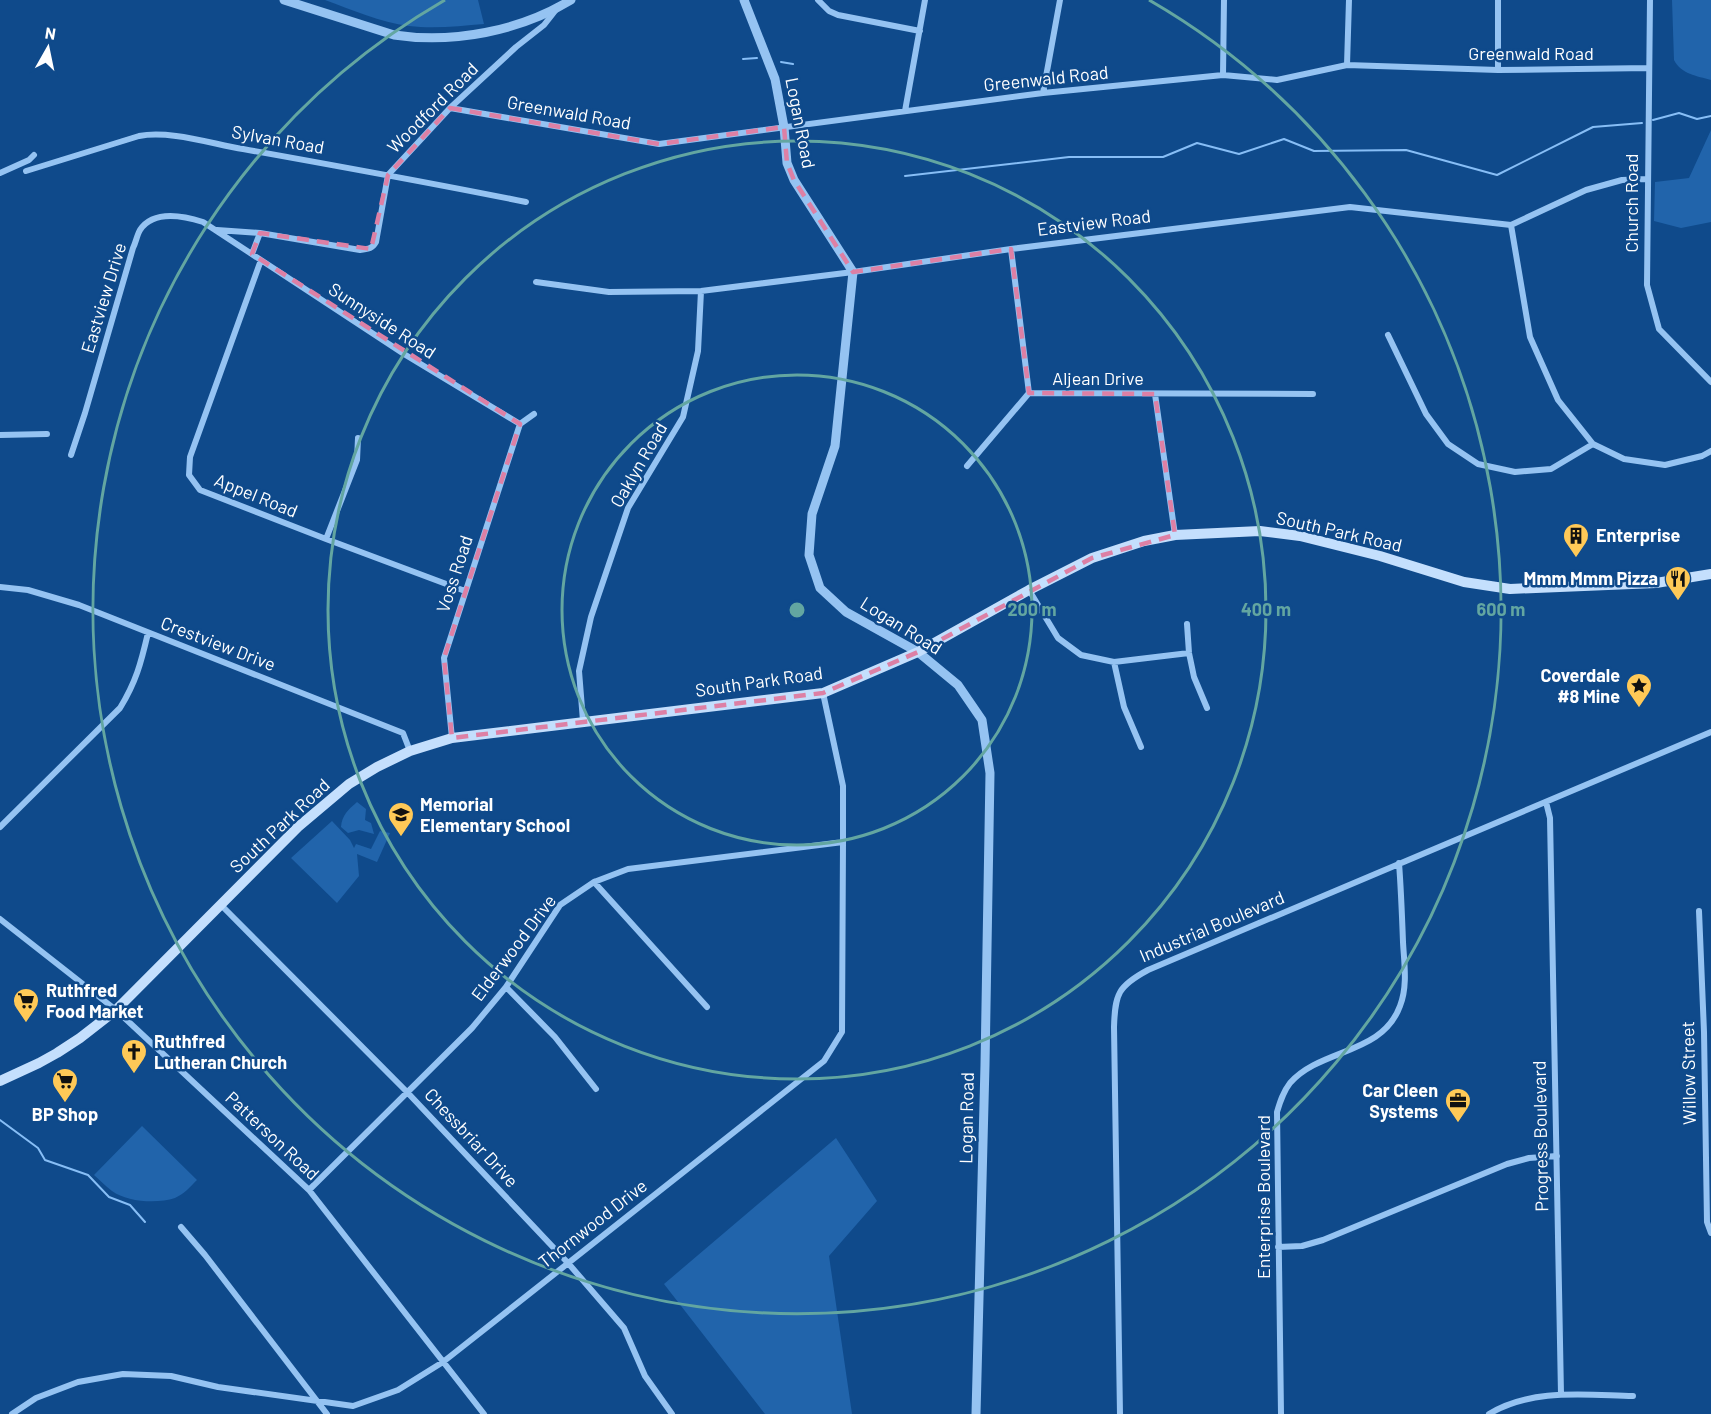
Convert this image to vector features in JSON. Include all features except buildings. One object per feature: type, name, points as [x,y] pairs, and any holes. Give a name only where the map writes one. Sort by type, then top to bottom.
[{"type":"main road","name":"South Park Road","points":[[0,1081],[57,1053],[116,1010],[297,827],[349,784],[410,751],[452,738],[823,693],[918,652],[1092,558],[1144,541],[1175,535],[1260,531],[1300,536],[1380,556],[1464,582],[1510,590],[1662,582],[1711,574]]},
{"type":"street","points":[[284,0],[394,35],[424,38],[483,33],[517,25],[557,9],[571,0]]},
{"type":"street","name":"Logan Road","points":[[744,0],[775,79],[784,127],[787,163],[794,180],[853,272],[835,446],[812,514],[809,555],[820,588],[846,612],[918,652],[958,685],[982,720],[990,773],[976,1414]]},
{"type":"street","points":[[818,0],[829,11],[838,15],[920,31]]},
{"type":"street","points":[[905,111],[926,0]]},
{"type":"street","points":[[1043,93],[1060,0]]},
{"type":"street","points":[[1222,75],[1224,0]]},
{"type":"street","points":[[1347,65],[1349,0]]},
{"type":"street","points":[[1498,0],[1498,70]]},
{"type":"street","name":"Church Road","points":[[1650,0],[1647,285],[1659,329],[1711,382]]},
{"type":"street","name":"Woodford Road","points":[[260,232],[360,250],[369,249],[376,242],[388,175],[450,108],[516,47],[544,25],[557,9]]},
{"type":"street","name":"Greenwald Road","points":[[450,108],[659,144],[1043,93],[1222,75],[1277,80],[1347,65],[1498,70],[1649,69]]},
{"type":"street","name":"Sylvan Road","points":[[26,171],[140,136],[156,134],[526,202]]},
{"type":"street","points":[[0,173],[34,155]]},
{"type":"street","points":[[1647,179],[1622,180],[1586,190],[1511,225],[1530,337],[1558,400],[1593,444],[1623,459],[1665,465],[1702,456],[1711,451]]},
{"type":"street","name":"Eastview Road","points":[[536,282],[609,291],[701,291],[1011,249],[1350,207],[1511,225]]},
{"type":"street","name":"Eastview Drive","points":[[71,455],[141,229],[151,220],[173,216],[203,222],[217,230]]},
{"type":"street","points":[[217,230],[260,232],[252,254]]},
{"type":"street","name":"Sunnyside Road","points":[[217,230],[404,354],[520,424]]},
{"type":"street","name":"Aljean Drive","points":[[1011,249],[1029,393],[1312,394]]},
{"type":"street","name":"Appel Road","points":[[261,260],[190,457],[189,475],[200,490],[465,591]]},
{"type":"street","name":"Oaklyn Road","points":[[584,721],[579,671],[591,618],[628,508],[683,417],[698,351],[701,291]]},
{"type":"street","points":[[1388,335],[1426,414],[1448,444],[1478,464],[1515,472],[1551,469],[1593,444]]},
{"type":"street","points":[[967,466],[1029,393]]},
{"type":"street","points":[[1155,394],[1175,535]]},
{"type":"street","points":[[520,424],[534,414]]},
{"type":"street","name":"Voss Road","points":[[452,738],[444,658],[520,424]]},
{"type":"street","points":[[0,435],[47,434]]},
{"type":"street","points":[[326,539],[357,460],[358,438]]},
{"type":"street","name":"Crestview Drive","points":[[0,587],[28,590],[79,605],[403,733],[410,751]]},
{"type":"street","points":[[1029,590],[1058,638],[1082,655],[1114,662],[1189,653]]},
{"type":"street","points":[[1187,624],[1189,653],[1194,677],[1207,708]]},
{"type":"street","points":[[0,827],[120,708],[131,690],[139,669],[148,633]]},
{"type":"street","points":[[1114,662],[1124,707],[1141,747]]},
{"type":"street","name":"Thornwood Drive","points":[[12,1414],[36,1398],[78,1382],[123,1374],[171,1376],[218,1387],[353,1406],[398,1390],[443,1362],[824,1061],[842,1032],[843,786],[823,693]]},
{"type":"street","name":"Industrial Boulevard","points":[[1120,1414],[1114,1005],[1126,983],[1148,970],[1711,732]]},
{"type":"street","name":"Progress Boulevard","points":[[1546,802],[1550,818],[1561,1394]]},
{"type":"street","name":"Elderwood Drive","points":[[309,1190],[472,1028],[506,987],[560,905],[594,882],[628,869],[843,842]]},
{"type":"street","name":"Enterprise Boulevard","points":[[1281,1414],[1277,1112],[1290,1084],[1302,1073],[1365,1044],[1385,1030],[1400,1006],[1404,992],[1404,976],[1399,863]]},
{"type":"street","points":[[594,882],[707,1007]]},
{"type":"street","name":"Chessbriar Drive","points":[[221,905],[407,1092],[568,1263],[624,1328],[645,1376],[672,1414]]},
{"type":"street","name":"Willow Street","points":[[1699,911],[1707,1032],[1707,1222],[1711,1233]]},
{"type":"street","name":"Patterson Road","points":[[0,919],[116,1010],[309,1190],[484,1414]]},
{"type":"street","points":[[506,987],[555,1037],[596,1089]]},
{"type":"street","points":[[1278,1247],[1302,1246],[1323,1240],[1507,1164],[1529,1158],[1557,1156]]},
{"type":"street","points":[[181,1227],[327,1414]]},
{"type":"street","points":[[1489,1414],[1512,1402],[1561,1394],[1633,1396]]},
{"type":"highlighted area","points":[[450,108],[659,144],[784,127],[787,163],[794,180],[853,272],[1011,249],[1029,393],[1155,394],[1175,535],[1092,558],[918,652],[823,693],[452,738],[444,658],[520,424],[252,254],[260,233],[371,249],[388,175]]},
{"type":"shaded area","points":[[325,0],[478,0],[484,24],[409,26],[377,19]]},
{"type":"shaded area","points":[[1672,0],[1711,0],[1711,80],[1685,71],[1674,60]]},
{"type":"shaded area","points":[[1711,130],[1711,222],[1681,228],[1654,221],[1655,182],[1689,178]]},
{"type":"shaded area","points":[[357,802],[366,809],[365,820],[371,823],[374,834],[359,830],[348,833],[341,827],[346,813]]},
{"type":"shaded area","points":[[332,821],[350,840],[354,848],[356,844],[371,849],[380,831],[390,833],[377,862],[357,854],[359,876],[337,903],[291,858]]},
{"type":"shaded area","points":[[142,1126],[197,1180],[175,1198],[151,1201],[126,1198],[112,1191],[94,1175]]},
{"type":"shaded area","points":[[836,1138],[877,1201],[829,1256],[852,1414],[765,1414],[664,1284]]},
{"type":"waterway","points":[[743,59],[757,58]]},
{"type":"waterway","points":[[781,62],[793,64]]},
{"type":"waterway","points":[[1653,120],[1679,113],[1697,119],[1711,116]]},
{"type":"waterway","points":[[905,176],[1069,157],[1163,157],[1197,143],[1239,154],[1284,139],[1314,151],[1406,150],[1497,175],[1593,127],[1642,123]]},
{"type":"waterway","points":[[0,1120],[38,1148],[45,1160],[88,1175],[109,1197],[130,1205],[145,1222]]},
{"type":"place","name":"Enterprise","points":[[1576,559]]},
{"type":"place","name":"Mmm Mmm Pizza","points":[[1678,602]]},
{"type":"place","name":"Coverdale #8 Mine","points":[[1639,709]]},
{"type":"place","name":"Memorial Elementary School","points":[[401,838]]},
{"type":"place","name":"Ruthfred Food Market","points":[[26,1024]]},
{"type":"place","name":"Ruthfred Lutheran Church","points":[[134,1075]]},
{"type":"place","name":"BP Shop","points":[[65,1104]]},
{"type":"place","name":"Car Cleen Systems","points":[[1458,1124]]}]
